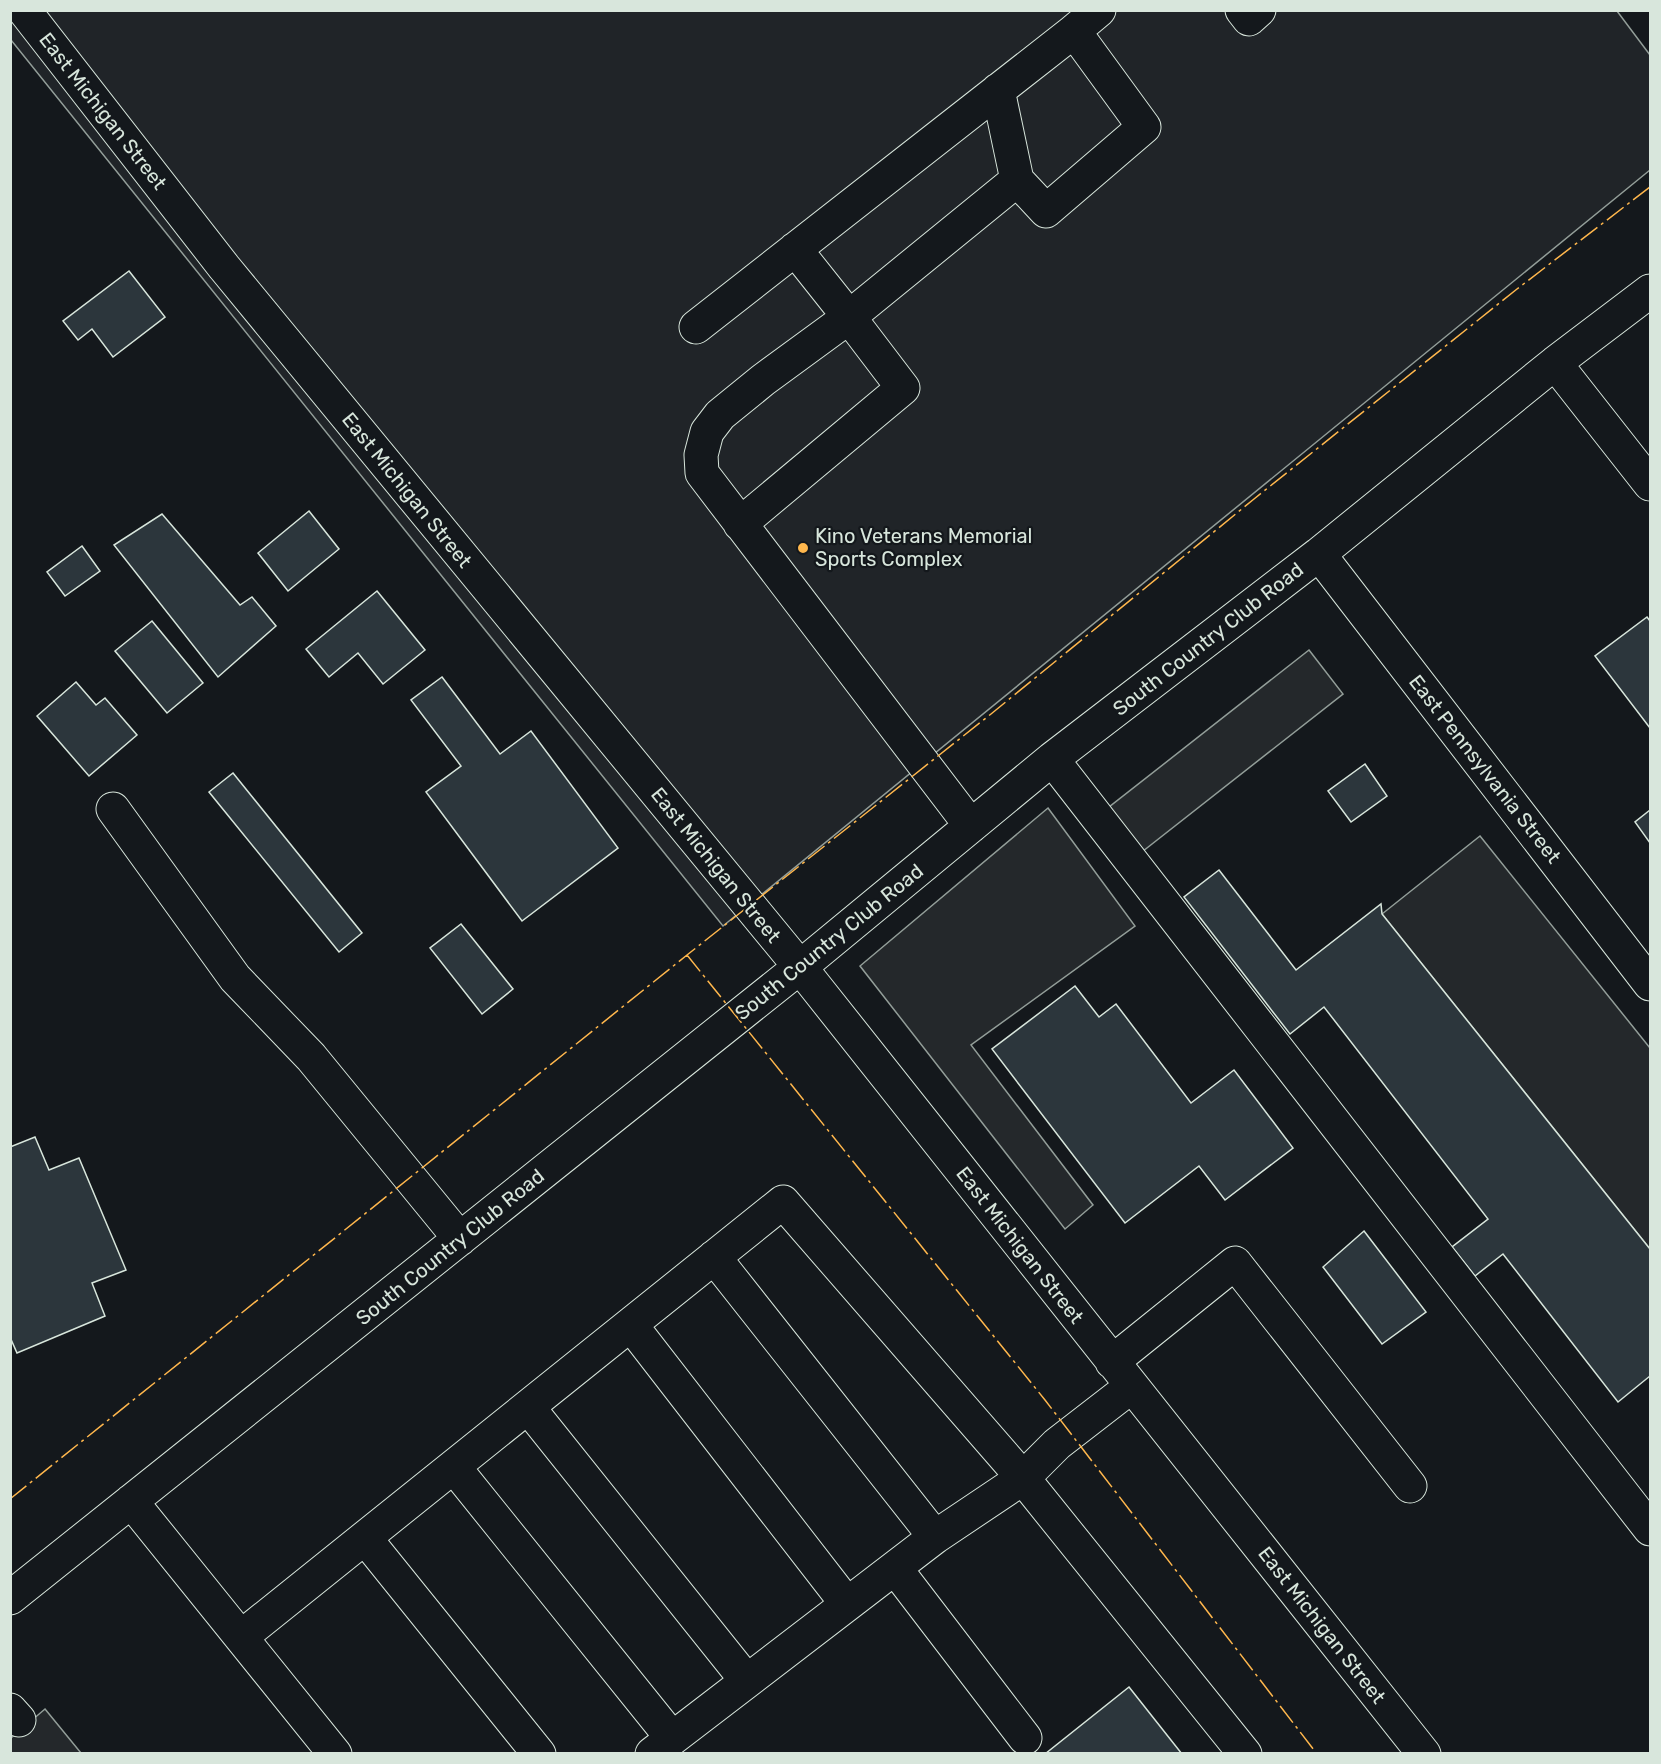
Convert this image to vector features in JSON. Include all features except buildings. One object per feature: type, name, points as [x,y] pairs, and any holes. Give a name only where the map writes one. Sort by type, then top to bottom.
[{"type":"street","name":"East Michigan Street","points":[[24,10],[224,267],[800,967],[1424,1754]]},
{"type":"street","points":[[696,327],[1099,10]]},
{"type":"street","points":[[1242,10],[1249,18],[1259,10]]},
{"type":"street","points":[[998,90],[1017,180],[1046,211],[1143,127],[1074,31]]},
{"type":"street","points":[[971,826],[702,473],[701,455],[707,432],[720,415],[849,316],[1017,180]]},
{"type":"street","points":[[740,524],[903,388],[795,249]]},
{"type":"street","name":"South Country Club Road","points":[[10,1598],[800,967],[1052,759],[1319,554],[1555,363],[1650,291]]},
{"type":"street","points":[[1555,363],[1650,484]]},
{"type":"street","name":"East Pennsylvania Street","points":[[1319,554],[1650,984]]},
{"type":"street","points":[[1052,759],[1650,1529]]},
{"type":"street","points":[[113,809],[235,978],[311,1057],[460,1239]]},
{"type":"street","points":[[241,1636],[783,1202],[1023,1478],[1245,1754]]},
{"type":"street","points":[[714,1257],[935,1537]]},
{"type":"street","points":[[454,1467],[662,1746],[935,1537],[1023,1478],[1122,1374],[1235,1263],[1410,1486]]},
{"type":"street","points":[[631,1325],[847,1605]]},
{"type":"street","points":[[528,1407],[747,1681]]},
{"type":"street","points":[[131,1501],[335,1754]]},
{"type":"street","points":[[365,1538],[539,1754]]},
{"type":"street","points":[[895,1568],[1025,1738]]},
{"type":"shaded area","name":"Kino Veterans Memorial Sports Complex","points":[[10,11],[1617,11],[1650,55],[1650,170],[723,926],[11,40]]},
{"type":"shaded area","points":[[1309,650],[1343,694],[1138,855],[1104,811]]},
{"type":"shaded area","points":[[1048,808],[1135,926],[971,1045],[1093,1205],[1065,1229],[860,966]]},
{"type":"shaded area","points":[[1480,836],[1650,1048],[1650,1249],[1382,914]]},
{"type":"shaded area","points":[[45,1709],[81,1753],[11,1754],[11,1738]]},
{"type":"power","points":[[10,1499],[991,714],[1254,499],[1517,289],[1650,187]]},
{"type":"power","points":[[687,955],[1045,1400],[1317,1754]]},
{"type":"place","name":"Kino Veterans Memorial Sports Complex","points":[[803,548]]}]
